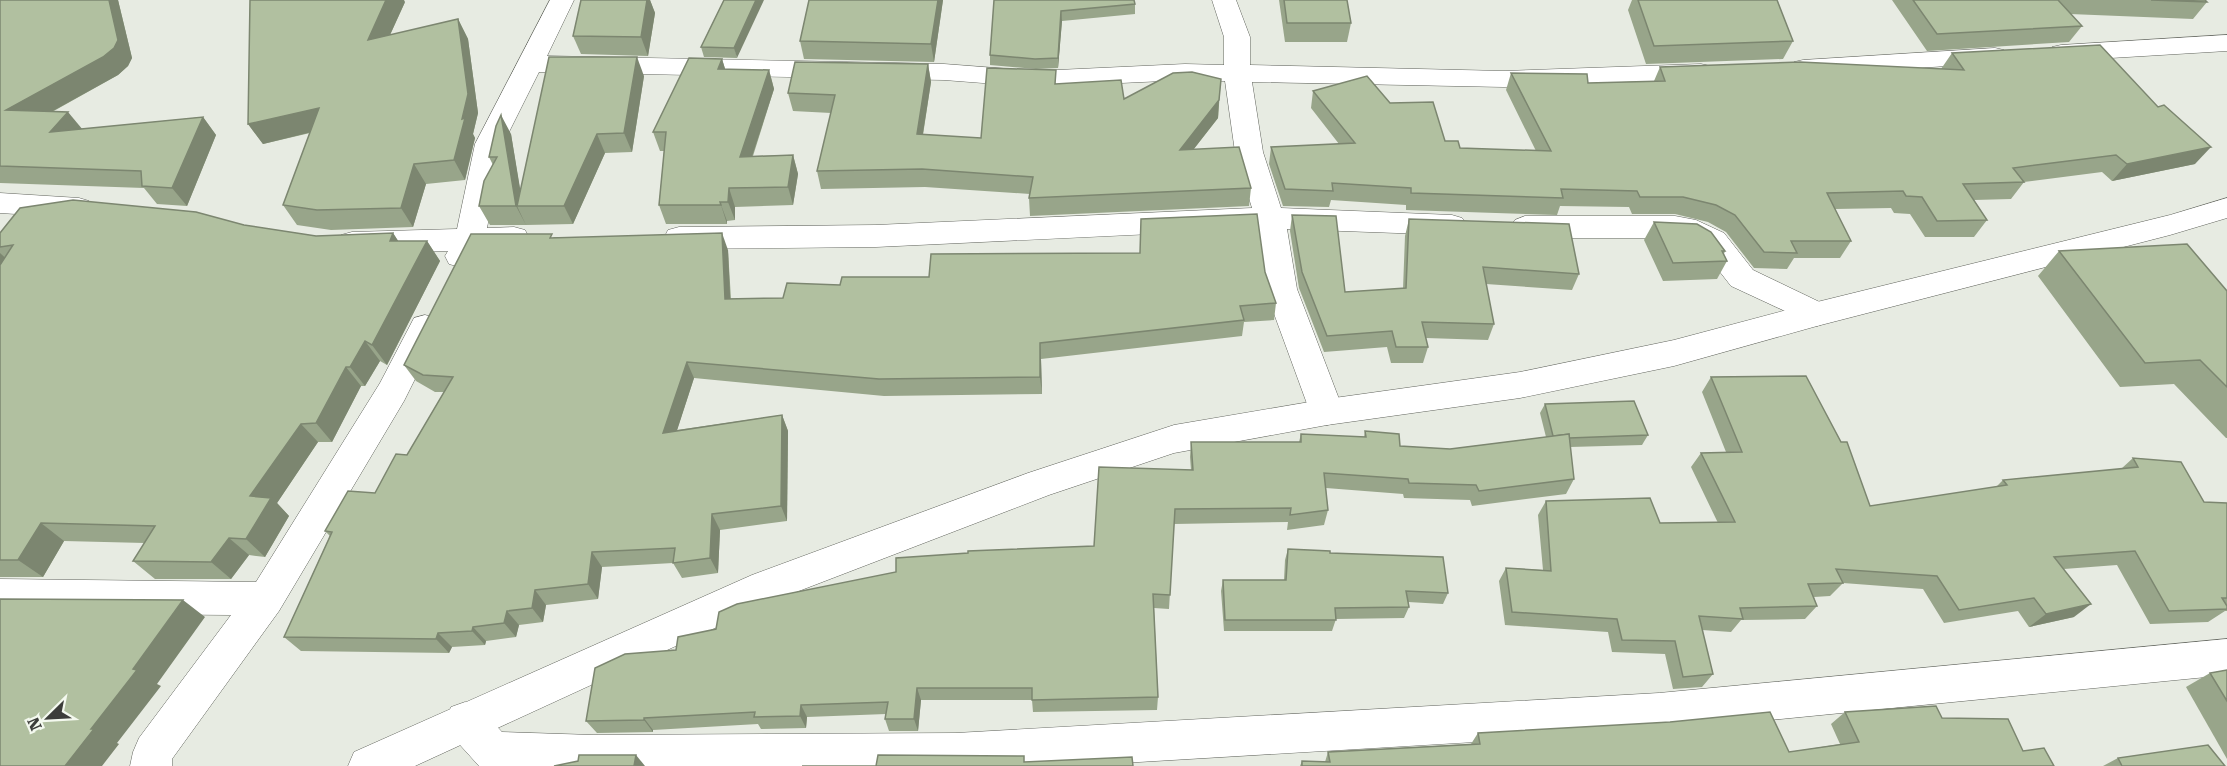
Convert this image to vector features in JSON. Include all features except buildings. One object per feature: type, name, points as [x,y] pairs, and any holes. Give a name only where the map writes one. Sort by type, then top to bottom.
[{"type":"street","points":[[151,766],[153,752],[266,599],[392,392],[470,238],[489,144],[562,0]]},
{"type":"street","points":[[1224,0],[1237,37],[1237,74],[1249,152],[1270,218],[1281,290],[1327,412]]},
{"type":"street","points":[[1784,69],[2227,43]]},
{"type":"street","points":[[531,64],[944,72],[1036,79],[1138,73],[1161,75],[1185,72],[1504,79],[1725,71]]},
{"type":"street","points":[[0,203],[105,209]]},
{"type":"street","points":[[19,230],[38,206]]},
{"type":"street","points":[[369,766],[765,587],[1040,483],[1174,439],[1327,412],[1520,385],[1674,353],[1817,314],[2170,225],[2227,208]]},
{"type":"street","points":[[652,238],[876,236],[1270,218],[1554,228],[1675,227],[1696,231],[1713,241],[1742,278],[1817,314]]},
{"type":"street","points":[[331,243],[538,238]]},
{"type":"street","points":[[0,596],[266,599]]},
{"type":"street","points":[[465,721],[493,752],[593,755],[956,753],[1659,712],[2227,657]]}]
